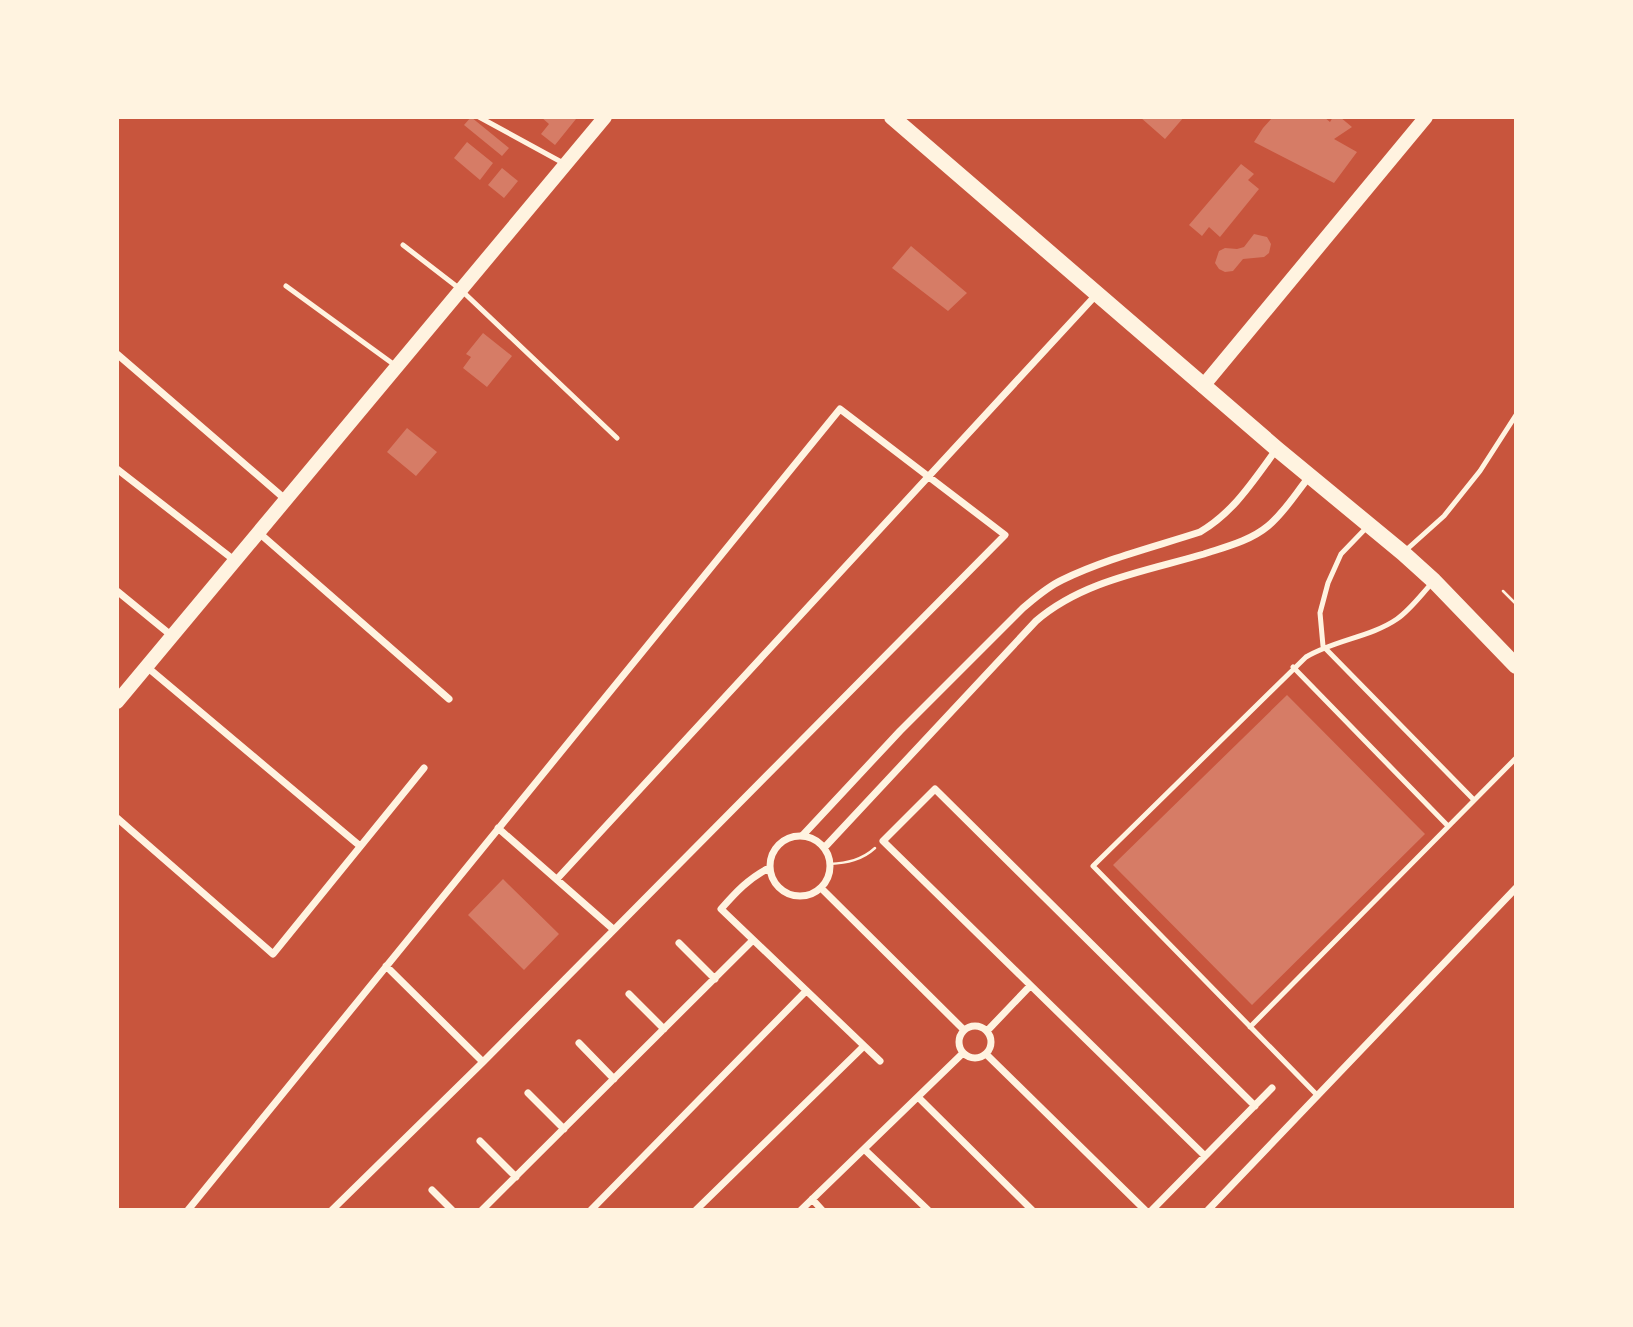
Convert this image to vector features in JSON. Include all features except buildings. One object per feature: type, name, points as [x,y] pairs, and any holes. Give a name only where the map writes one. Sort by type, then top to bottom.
[{"type":"highway","points":[[892,117],[1096,295],[1434,581],[1516,666]]},
{"type":"main road","points":[[1203,386],[1426,117]]},
{"type":"main road","points":[[117,702],[566,164],[598,119]]},
{"type":"street","points":[[557,880],[1096,295]]},
{"type":"street","points":[[117,354],[285,499]]},
{"type":"street","points":[[188,1210],[840,409],[1005,535],[483,1062],[332,1210]]},
{"type":"street","points":[[802,836],[900,731],[1033,600],[1060,580],[1200,532],[1216,523],[1229,512],[1277,449]]},
{"type":"street","points":[[117,469],[234,560]]},
{"type":"street","points":[[824,848],[1053,606],[1089,587],[1224,548],[1258,533],[1280,513],[1309,477]]},
{"type":"street","points":[[258,531],[449,699]]},
{"type":"street","points":[[117,591],[172,636]]},
{"type":"street","points":[[146,667],[360,846]]},
{"type":"street","points":[[117,818],[272,954],[424,768]]},
{"type":"street","points":[[1205,1156],[883,841],[934,789],[1255,1106]]},
{"type":"street","points":[[498,828],[613,929]]},
{"type":"street","points":[[802,836],[818,842],[824,848],[830,864],[826,881],[821,888],[806,896],[789,894],[775,884],[769,868],[773,851],[785,839],[802,836]]},
{"type":"street","points":[[769,868],[744,883],[720,909],[880,1061]]},
{"type":"street","points":[[821,888],[964,1030]]},
{"type":"street","points":[[1208,1210],[1516,888]]},
{"type":"street","points":[[482,1210],[753,940]]},
{"type":"street","points":[[679,943],[715,979]]},
{"type":"street","points":[[386,966],[483,1062]]},
{"type":"street","points":[[988,1031],[1030,986]]},
{"type":"street","points":[[591,1210],[806,991]]},
{"type":"street","points":[[628,994],[664,1029]]},
{"type":"street","points":[[976,1026],[988,1031],[992,1043],[986,1054],[974,1059],[963,1053],[958,1041],[964,1030],[976,1026]]},
{"type":"street","points":[[579,1043],[614,1079]]},
{"type":"street","points":[[696,1210],[864,1046]]},
{"type":"street","points":[[801,1210],[963,1053]]},
{"type":"street","points":[[986,1054],[1145,1210]]},
{"type":"street","points":[[1152,1210],[1272,1088]]},
{"type":"street","points":[[528,1093],[564,1129]]},
{"type":"street","points":[[918,1097],[1031,1210]]},
{"type":"street","points":[[480,1141],[516,1177]]},
{"type":"street","points":[[864,1149],[928,1210]]},
{"type":"street","points":[[432,1189],[452,1210]]},
{"type":"street","points":[[812,1199],[822,1210]]},
{"type":"lane","points":[[479,117],[566,164]]},
{"type":"lane","points":[[403,245],[460,289],[617,438]]},
{"type":"lane","points":[[286,286],[396,366]]},
{"type":"lane","points":[[1402,553],[1444,516],[1480,471],[1516,415]]},
{"type":"lane","points":[[1368,525],[1341,554],[1328,583],[1320,613],[1323,646],[1474,800]]},
{"type":"lane","points":[[1318,1096],[1093,866],[1293,667],[1323,646],[1376,629],[1398,618],[1434,581]]},
{"type":"lane","points":[[1293,667],[1448,826]]},
{"type":"lane","points":[[1250,1027],[1516,758]]},
{"type":"path","points":[[1503,591],[1516,604]]},
{"type":"path","points":[[830,864],[858,860],[883,841]]}]
